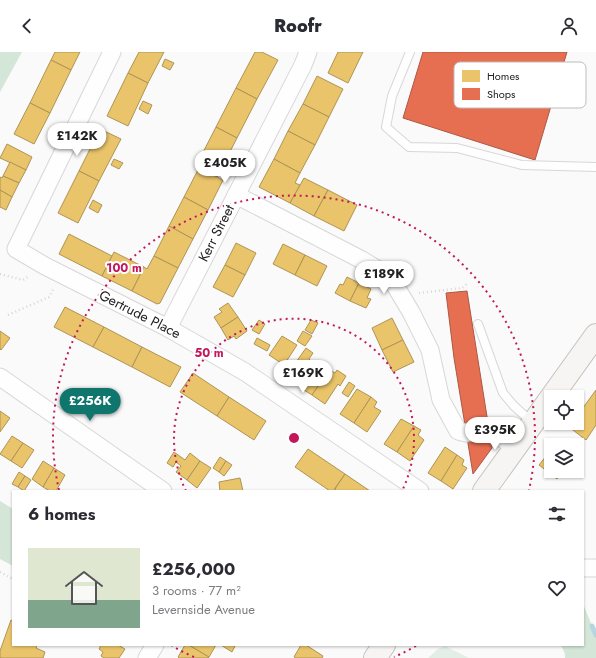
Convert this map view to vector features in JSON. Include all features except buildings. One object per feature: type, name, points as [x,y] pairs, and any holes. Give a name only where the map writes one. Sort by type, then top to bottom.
[{"type":"main road","points":[[485,490],[596,335]]},
{"type":"main road","points":[[375,658],[383,646]]},
{"type":"street","name":"Gertrude Place","points":[[112,52],[16,249],[45,266],[168,328],[245,372],[419,490]]},
{"type":"street","name":"Kerr Street","points":[[168,328],[303,66],[308,52]]},
{"type":"street","points":[[236,195],[362,260],[390,277],[430,350],[441,400],[458,431],[466,433]]},
{"type":"street","points":[[0,377],[162,490]]},
{"type":"street","points":[[489,431],[515,446]]},
{"type":"street","points":[[147,658],[154,646]]},
{"type":"lane","points":[[410,52],[392,96],[386,127],[410,147],[457,148],[522,165],[596,166]]},
{"type":"lane","points":[[478,324],[503,393],[514,406],[533,422]]},
{"type":"path","points":[[0,274],[23,280],[45,266]]},
{"type":"path","points":[[8,315],[49,297],[62,274]]},
{"type":"path","points":[[401,295],[462,288],[467,284]]},
{"type":"path","points":[[0,572],[12,578]]},
{"type":"shaded area","points":[[445,646],[469,658],[428,658],[438,649]]},
{"type":"green space","points":[[0,52],[22,52],[0,92]]},
{"type":"green space","points":[[0,501],[12,508],[12,565],[0,559]]},
{"type":"green space","points":[[584,606],[596,635],[596,658],[565,658],[561,646],[584,646]]},
{"type":"waterway","points":[[592,626],[596,635]]},
{"type":"tunnel","points":[[466,433],[489,431]]}]
